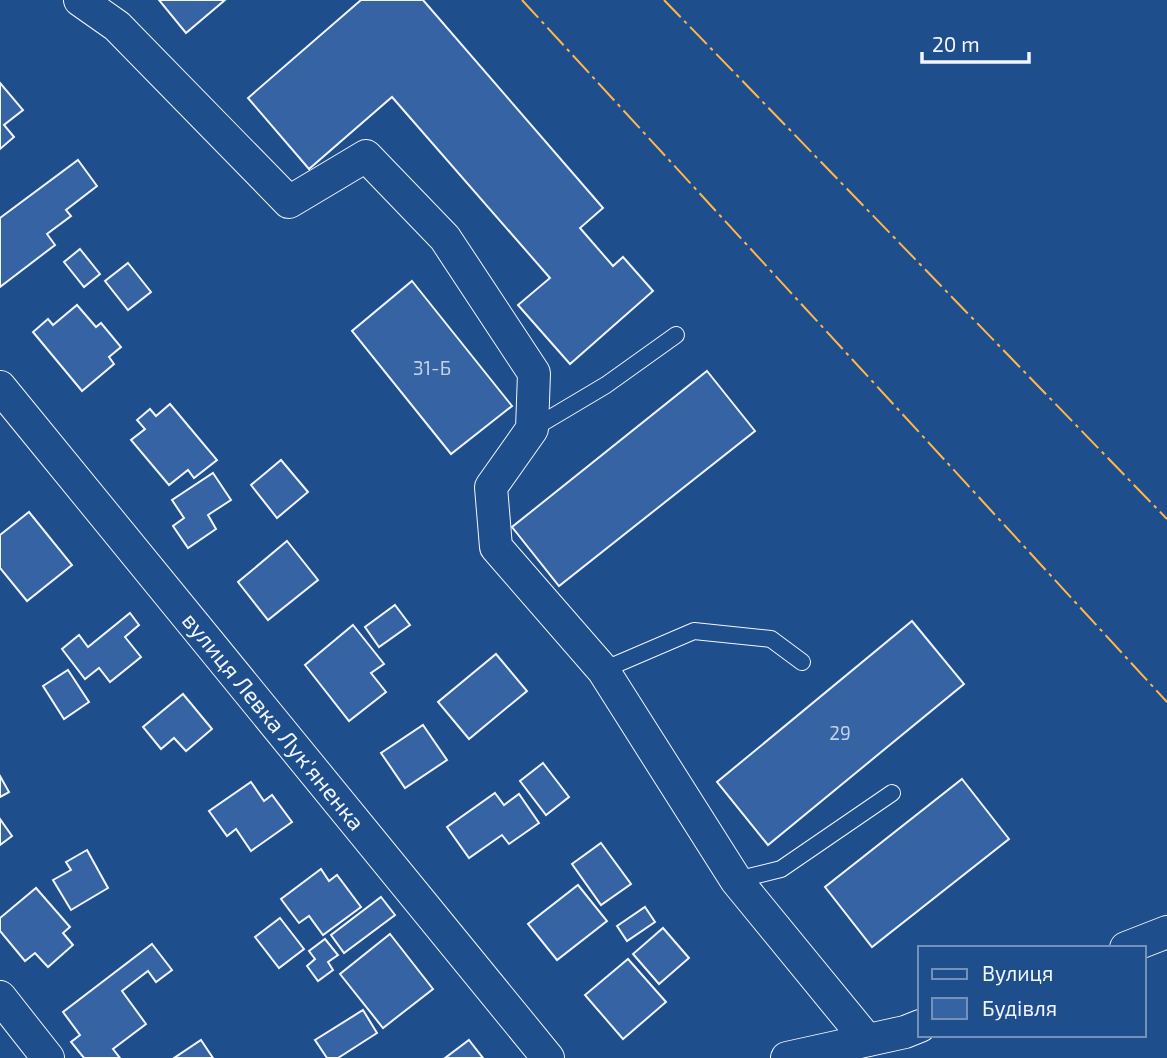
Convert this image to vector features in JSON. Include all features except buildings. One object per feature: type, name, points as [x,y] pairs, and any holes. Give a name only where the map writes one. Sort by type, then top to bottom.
[{"type":"street","points":[[80,0],[116,13],[289,202],[366,156],[445,238],[534,373],[532,429],[491,487],[496,547],[603,670],[736,880],[867,1040]]},
{"type":"street","name":"вулиця Левка Лук'яненка","points":[[0,387],[548,1058]]},
{"type":"street","points":[[1131,946],[1167,932]]},
{"type":"street","points":[[0,997],[48,1058]]},
{"type":"street","points":[[787,1058],[918,1027]]},
{"type":"lane","points":[[532,429],[606,385],[676,335]]},
{"type":"lane","points":[[603,670],[694,631],[771,639],[802,662]]},
{"type":"lane","points":[[736,880],[781,869],[892,793]]},
{"type":"power","points":[[522,0],[1167,702]]},
{"type":"power","points":[[664,0],[1167,519]]}]
